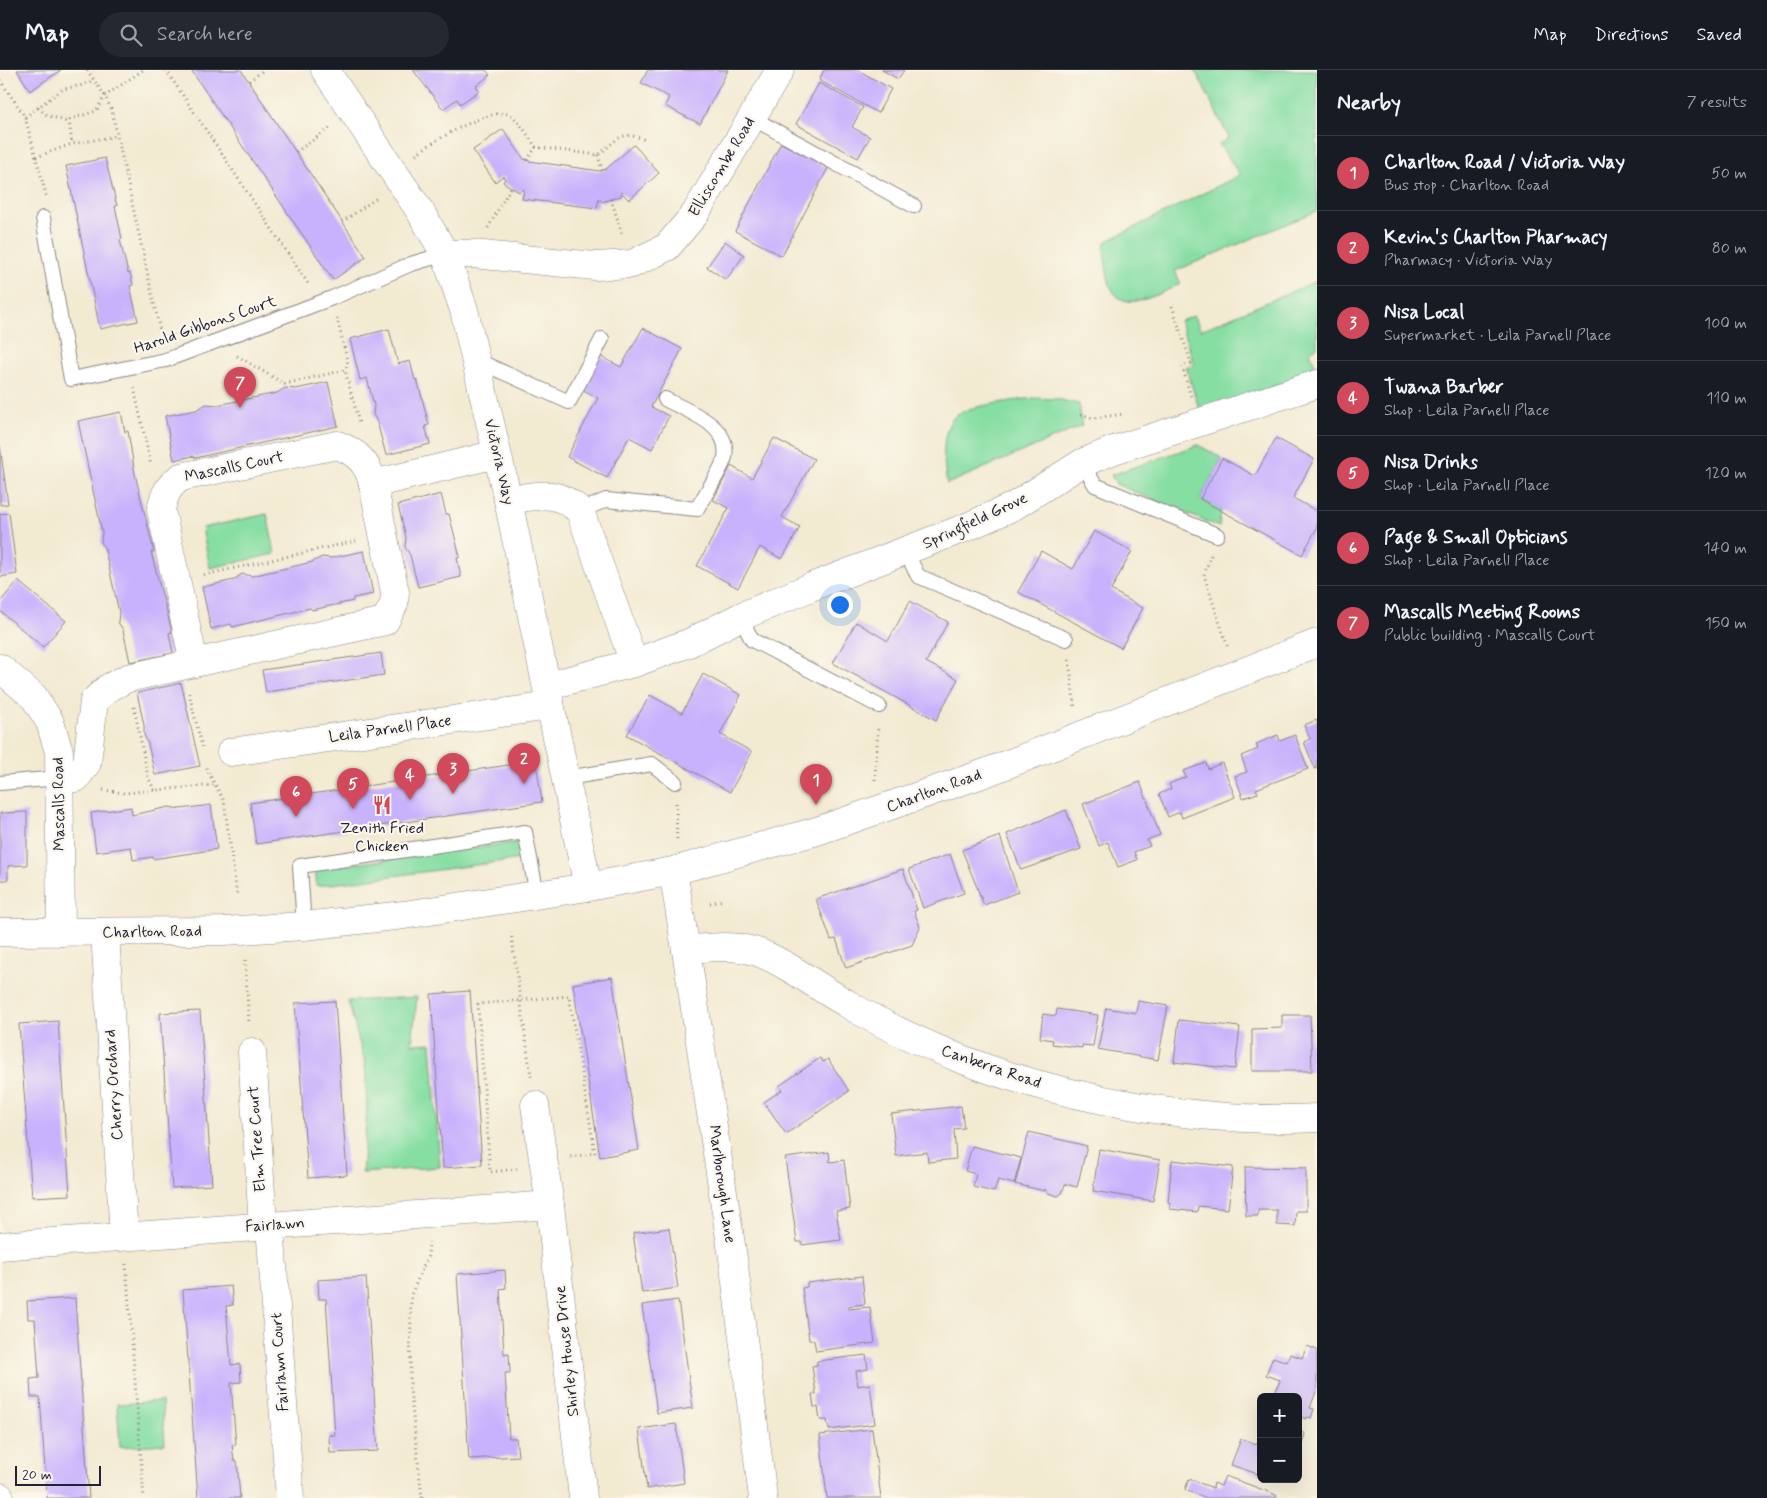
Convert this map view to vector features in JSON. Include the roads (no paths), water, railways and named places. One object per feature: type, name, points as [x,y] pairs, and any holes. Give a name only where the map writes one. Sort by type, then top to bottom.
[{"type":"street","name":"Victoria Way","points":[[325,70],[397,176],[445,254],[464,310],[508,500],[548,696],[567,778],[588,887]]},
{"type":"street","name":"Elliscombe Road","points":[[445,254],[473,254],[595,266],[632,264],[667,247],[695,214],[780,70]]},
{"type":"street","name":"Springfield Grove","points":[[548,696],[689,643],[740,617],[811,587],[906,552],[1014,506],[1082,464],[1114,450],[1317,384]]},
{"type":"street","name":"Mascalls Court","points":[[188,664],[176,582],[161,510],[168,490],[181,477],[337,445],[349,450],[362,460],[369,470],[373,484]]},
{"type":"street","points":[[68,778],[87,763],[94,701],[108,688],[128,678],[385,621],[394,604],[396,592],[373,484],[497,454]]},
{"type":"street","points":[[508,500],[548,495],[568,500],[580,511],[634,663]]},
{"type":"street","name":"Charlton Road","points":[[0,932],[224,931],[304,926],[404,915],[588,887],[673,871],[817,832],[984,773],[1317,643]]},
{"type":"street","name":"Mascalls Road","points":[[0,668],[34,697],[50,722],[68,778],[61,932]]},
{"type":"street","name":"Leila Parnell Place","points":[[230,752],[548,696]]},
{"type":"street","name":"Marlborough Lane","points":[[673,871],[732,1249],[763,1498]]},
{"type":"street","name":"Cherry Orchard","points":[[105,933],[124,1236]]},
{"type":"street","name":"Canberra Road","points":[[686,950],[713,946],[754,952],[897,1031],[963,1059],[1035,1083],[1112,1101],[1190,1113],[1284,1120],[1317,1118]]},
{"type":"street","name":"Elm Tree Court","points":[[252,1052],[266,1226]]},
{"type":"street","name":"Shirley House Drive","points":[[535,1105],[550,1205],[583,1498]]},
{"type":"street","name":"Fairlawn","points":[[0,1246],[550,1205]]},
{"type":"street","name":"Fairlawn Court","points":[[266,1226],[290,1498]]},
{"type":"lane","points":[[752,118],[914,206]]},
{"type":"lane","name":"Harold Gibbons Court","points":[[43,218],[71,379],[130,369],[166,360],[326,300],[411,264],[445,254]]},
{"type":"lane","points":[[476,360],[569,402],[602,339]]},
{"type":"lane","points":[[580,511],[606,500],[697,509],[725,457],[723,439],[713,425],[665,399]]},
{"type":"lane","points":[[1082,464],[1095,485],[1217,535]]},
{"type":"lane","points":[[906,552],[918,576],[1066,639]]},
{"type":"lane","points":[[740,617],[752,640],[879,706]]},
{"type":"lane","points":[[567,778],[652,764],[675,782]]},
{"type":"lane","points":[[0,783],[68,778]]},
{"type":"lane","points":[[304,926],[300,866],[525,832],[537,895]]},
{"type":"place","name":"Mascalls Meeting Rooms","points":[[240,408]]},
{"type":"place","name":"Kevin's Charlton Pharmacy","points":[[524,784]]},
{"type":"place","name":"Nisa Local","points":[[453,794]]},
{"type":"place","name":"Twana Barber","points":[[410,800]]},
{"type":"place","name":"Zenith Fried Chicken","points":[[382,805]]},
{"type":"place","name":"Charlton Road / Victoria Way","points":[[816,805]]},
{"type":"place","name":"Nisa Drinks","points":[[353,809]]},
{"type":"place","name":"Page & Small Opticians","points":[[296,817]]}]
